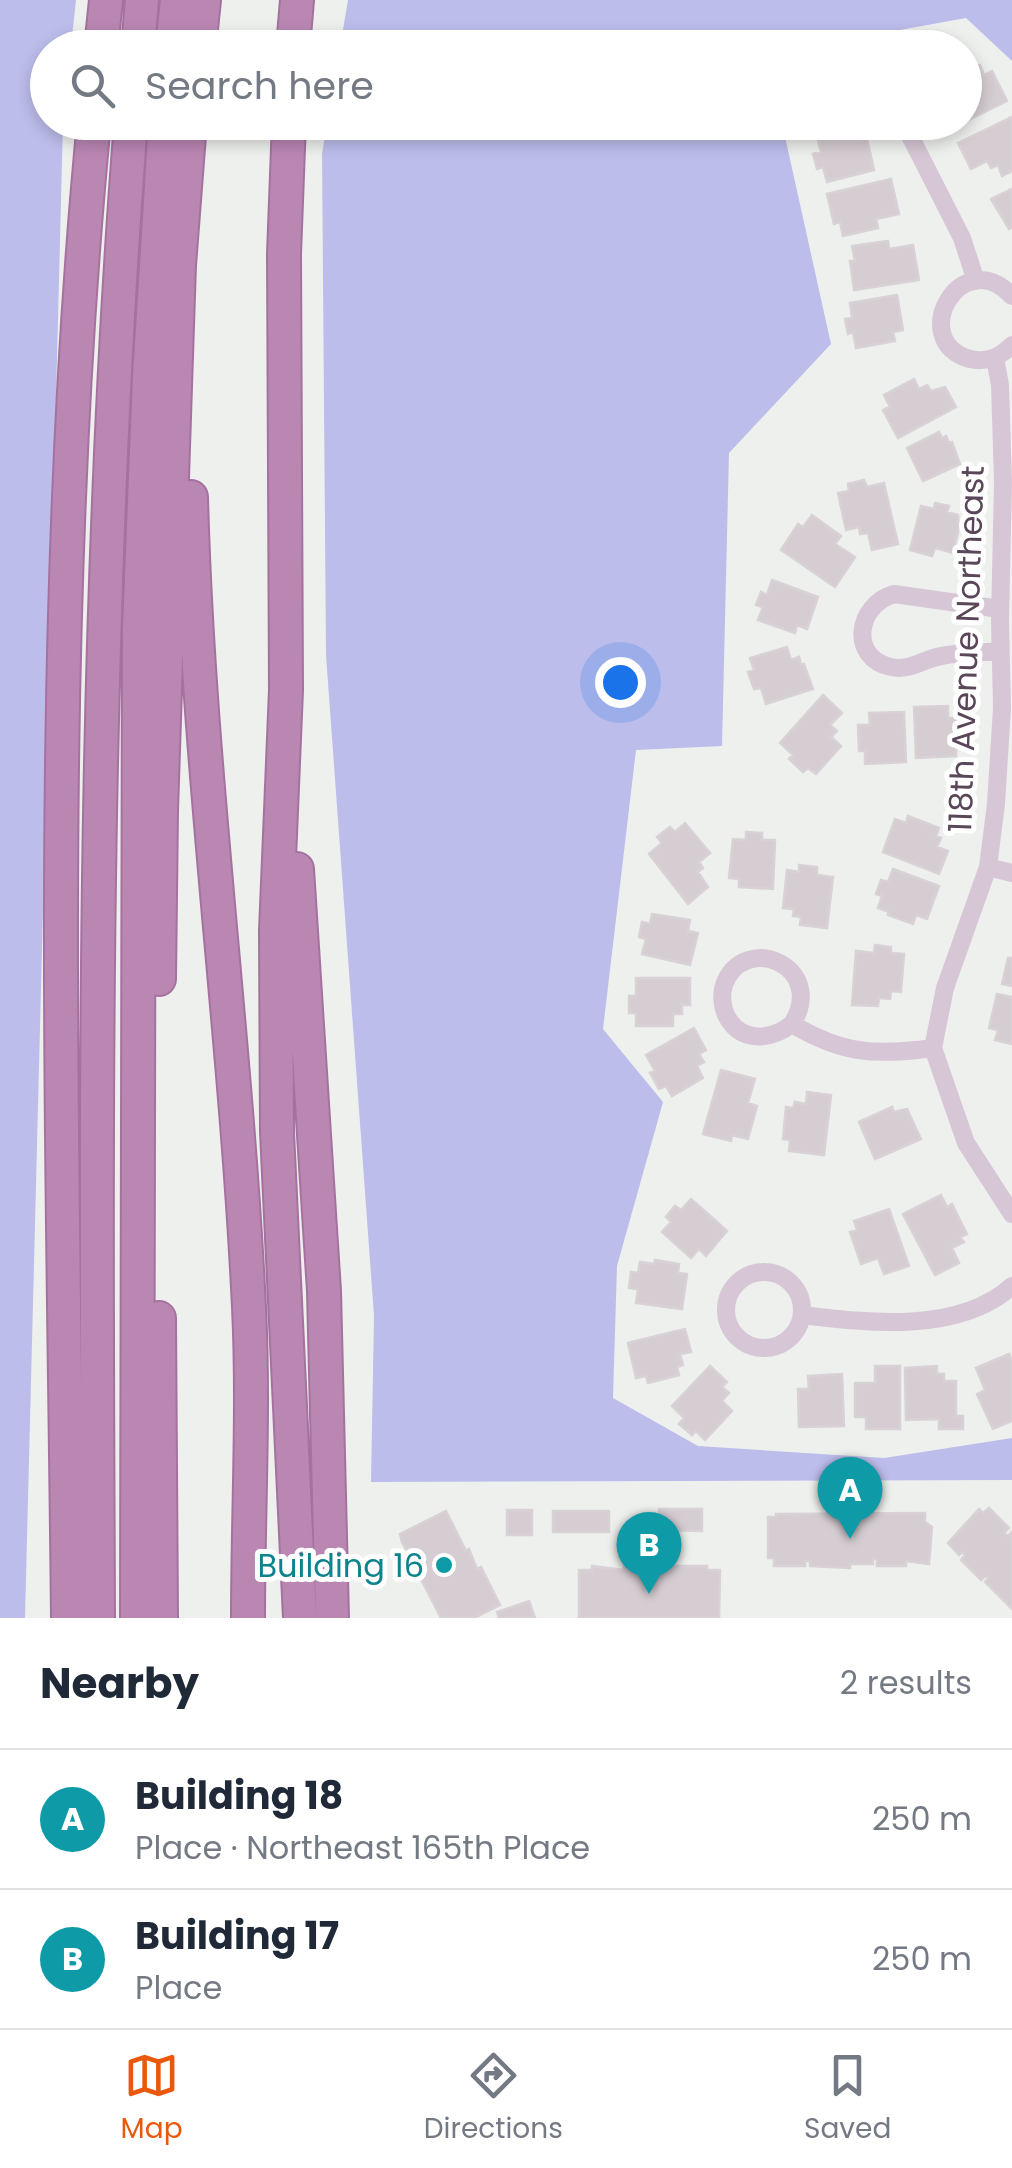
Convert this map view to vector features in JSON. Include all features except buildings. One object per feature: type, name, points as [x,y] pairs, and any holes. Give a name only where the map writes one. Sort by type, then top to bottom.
[{"type":"highway","points":[[103,30],[106,0]]},
{"type":"highway","points":[[140,30],[142,0]]},
{"type":"highway","points":[[174,30],[177,0]]},
{"type":"highway","points":[[201,30],[204,0]]},
{"type":"highway","points":[[295,30],[297,0]]},
{"type":"highway","points":[[68,1618],[64,757],[73,404],[93,140]]},
{"type":"highway","points":[[98,1618],[98,781],[109,444],[130,140]]},
{"type":"highway","points":[[137,1618],[139,628],[148,378],[164,140]]},
{"type":"highway","points":[[161,1618],[161,811],[179,266],[189,140]]},
{"type":"highway","points":[[288,140],[284,254],[286,690],[276,932],[277,1132],[300,1618]]},
{"type":"highway","points":[[179,266],[196,325],[190,465],[194,614],[236,1093],[249,1311],[248,1618]]},
{"type":"highway","points":[[286,690],[324,1291],[332,1618]]},
{"type":"street","points":[[912,140],[962,238],[976,281]]},
{"type":"street","points":[[1012,296],[1000,286],[976,281],[957,288],[943,306],[942,329],[952,349],[961,356],[983,361],[1012,345]]},
{"type":"street","name":"118th Avenue Northeast","points":[[933,1048],[945,988],[988,867],[1000,728],[1004,482],[1000,385],[994,358]]},
{"type":"street","points":[[1000,609],[894,594],[869,609],[862,627],[866,648],[892,668],[914,666],[938,656],[1000,651]]},
{"type":"street","points":[[988,867],[1012,873]]},
{"type":"street","points":[[766,958],[788,968],[801,989],[802,1002],[792,1024],[770,1037],[758,1038],[735,1028],[723,1006],[725,982],[732,971],[742,963],[766,958]]},
{"type":"street","points":[[792,1024],[856,1053],[891,1054],[933,1048],[966,1143],[1012,1214]]},
{"type":"street","points":[[769,1272],[790,1282],[802,1302],[802,1314],[792,1336],[771,1347],[759,1348],[730,1328],[726,1304],[729,1293],[746,1276],[769,1272]]},
{"type":"street","points":[[802,1314],[903,1322],[958,1313],[1000,1297],[1012,1286]]},
{"type":"shaded area","points":[[0,0],[76,0],[73,30],[30,30],[30,140],[63,140],[25,1618],[0,1618]]},
{"type":"shaded area","points":[[348,0],[1012,0],[1012,61],[966,18],[900,30],[343,30]]},
{"type":"shaded area","points":[[324,140],[786,140],[831,344],[729,453],[722,746],[636,750],[603,1029],[663,1102],[617,1266],[613,1398],[698,1446],[884,1458],[1012,1438],[1012,1480],[371,1482],[374,1316],[326,655]]},
{"type":"place","name":"Building 18","points":[[850,1539]]},
{"type":"place","name":"Building 16","points":[[444,1565]]},
{"type":"place","name":"Building 17","points":[[649,1594]]}]
